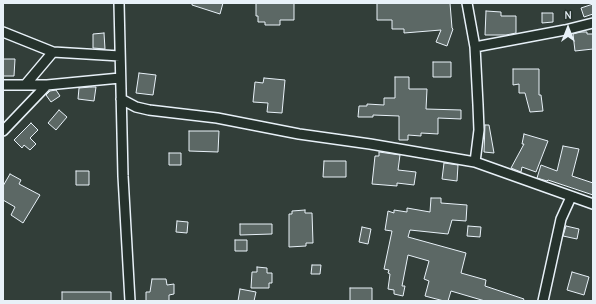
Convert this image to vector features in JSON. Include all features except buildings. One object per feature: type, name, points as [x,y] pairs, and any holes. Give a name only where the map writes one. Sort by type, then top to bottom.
[{"type":"street","points":[[119,3],[123,176],[130,301]]},
{"type":"street","points":[[467,3],[475,47],[479,130],[476,162]]},
{"type":"street","points":[[475,47],[565,30],[593,22]]},
{"type":"street","points":[[3,32],[53,52],[120,56]]},
{"type":"street","points":[[26,84],[53,52]]},
{"type":"street","points":[[3,85],[47,85],[120,78]]},
{"type":"street","points":[[3,130],[47,85]]},
{"type":"street","points":[[121,99],[136,107],[149,110],[217,118],[299,134],[370,144],[476,162],[593,204]]},
{"type":"street","points":[[543,301],[561,220],[572,197]]}]
